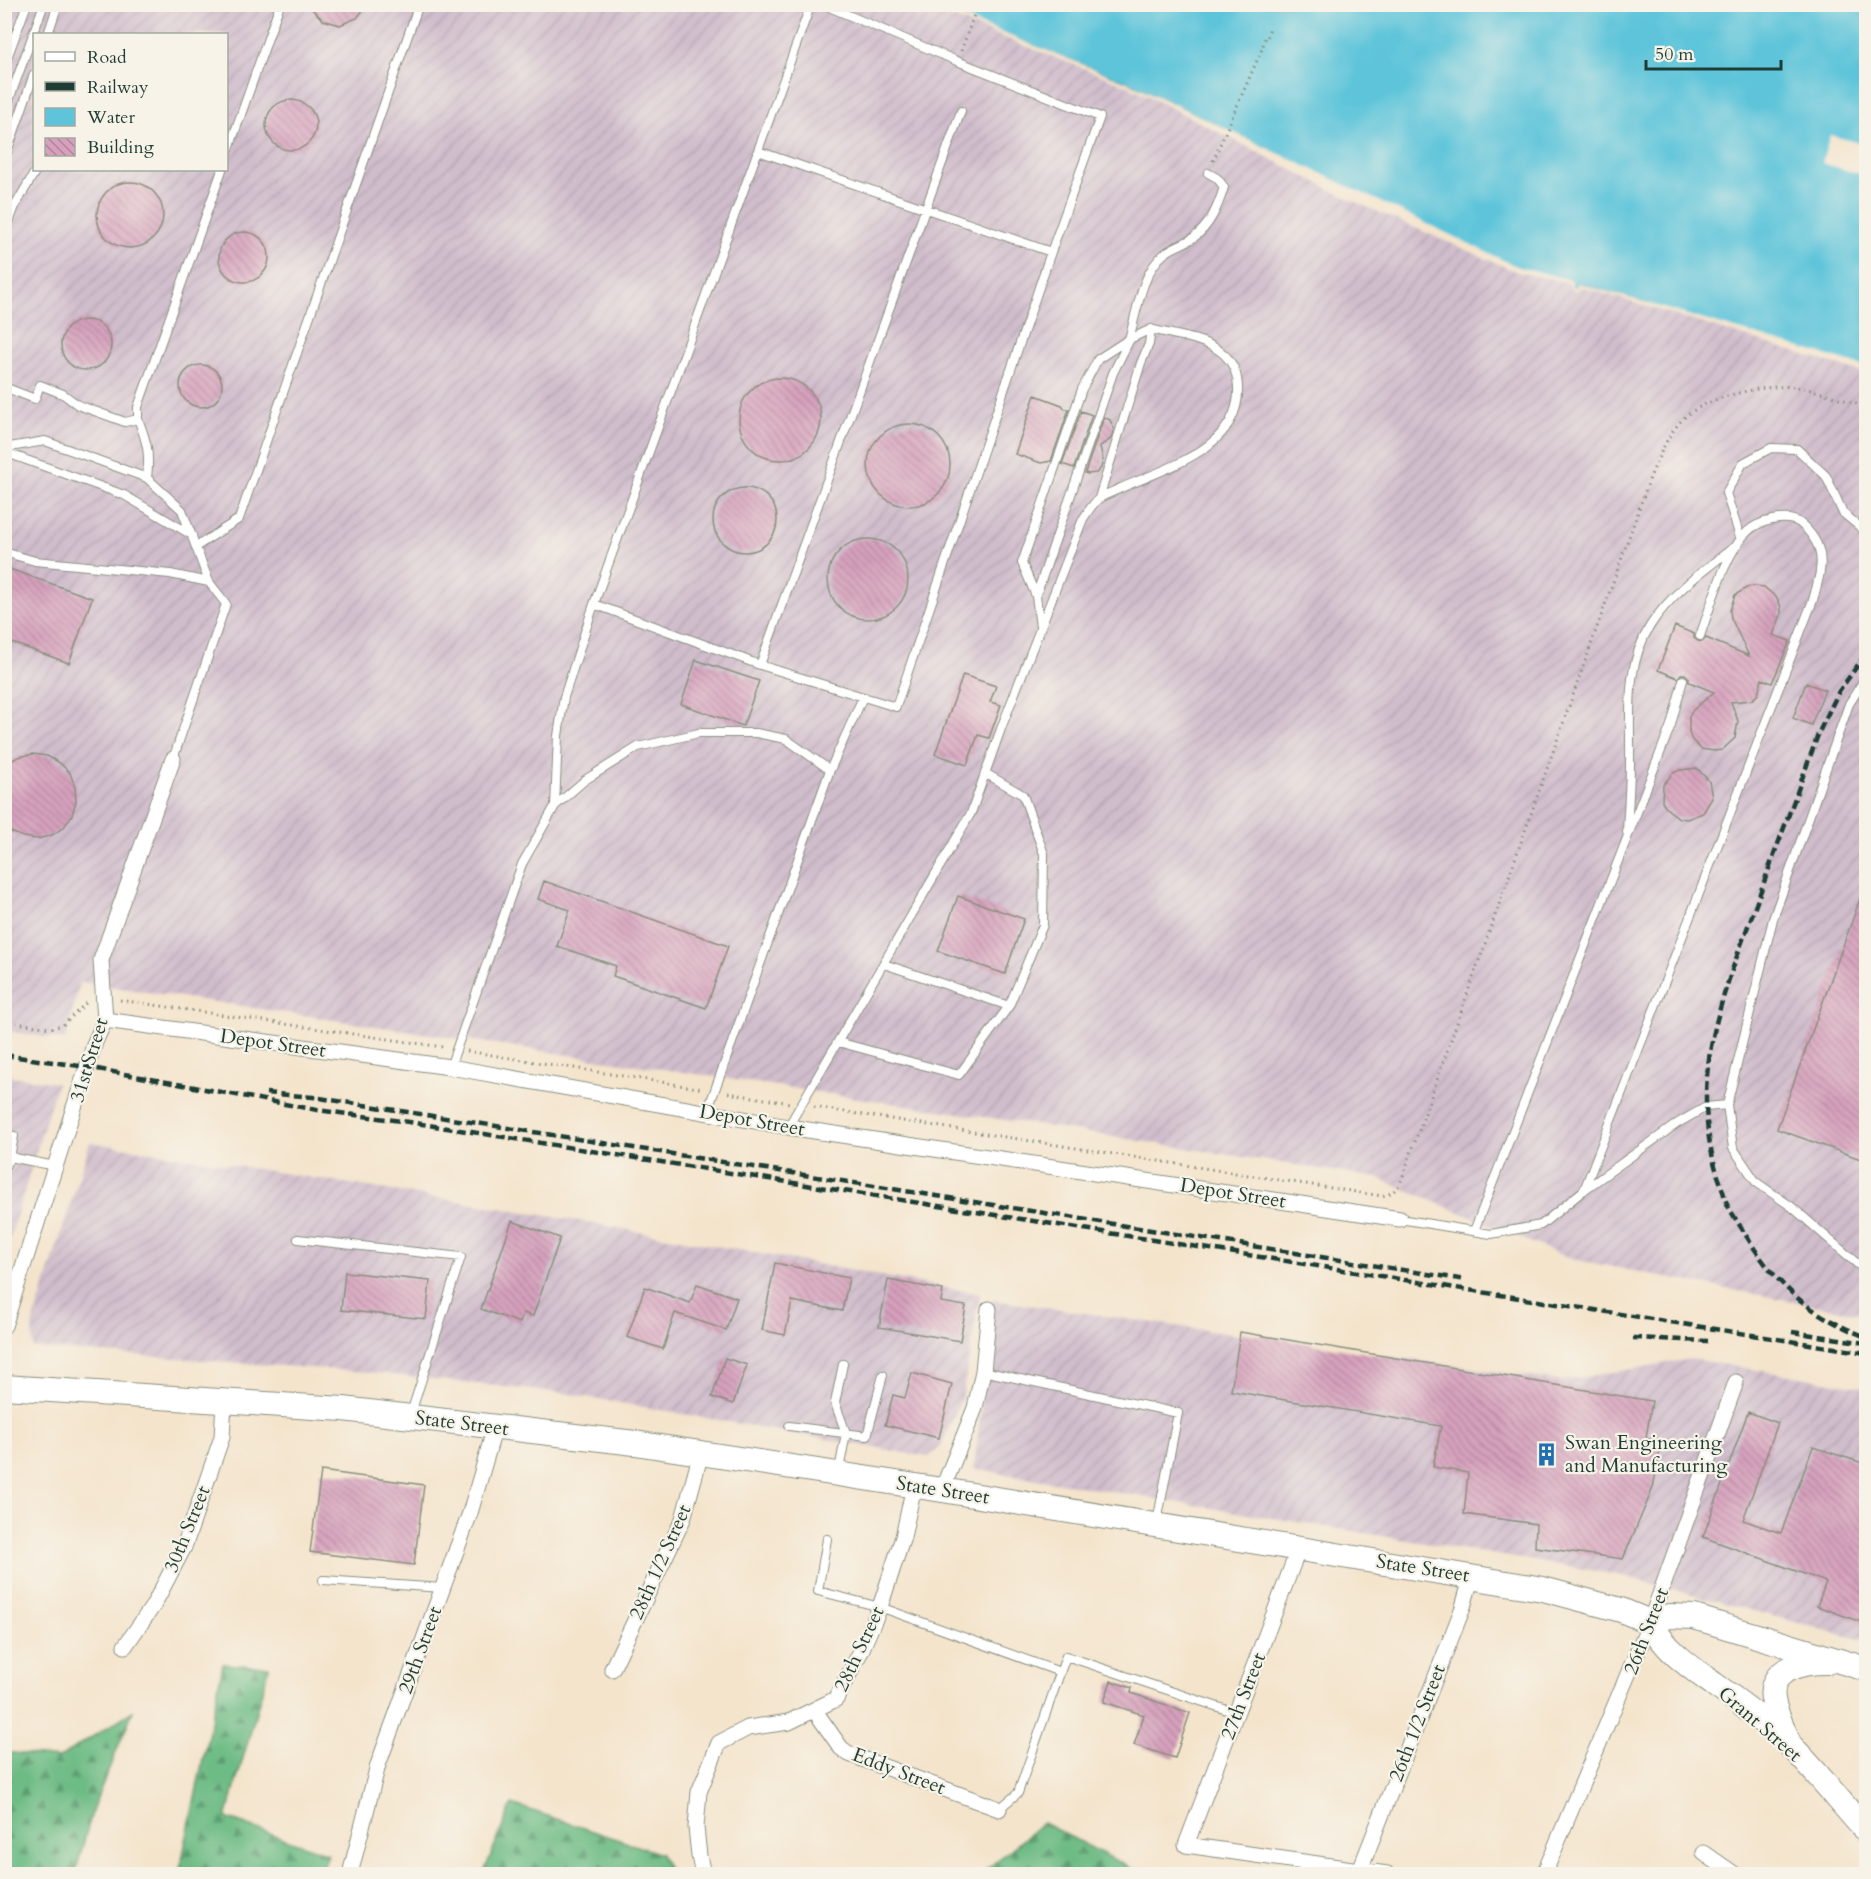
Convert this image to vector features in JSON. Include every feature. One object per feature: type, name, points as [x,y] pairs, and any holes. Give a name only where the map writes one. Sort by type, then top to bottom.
[{"type":"main road","name":"State Street","points":[[4,1388],[343,1409],[635,1443],[1472,1576],[1543,1589],[1621,1610],[1650,1622]]},
{"type":"main road","points":[[1650,1622],[1670,1616],[1694,1617],[1866,1669]]},
{"type":"main road","name":"Grant Street","points":[[1650,1622],[1664,1644],[1686,1665],[1790,1745],[1866,1831]]},
{"type":"main road","points":[[1790,1745],[1772,1697],[1774,1683],[1780,1673],[1796,1665],[1836,1661]]},
{"type":"street","name":"31st Street","points":[[4,1326],[95,1042],[105,1020],[105,997],[100,960],[173,759]]},
{"type":"street","name":"Depot Street","points":[[105,1020],[450,1067],[788,1127],[1400,1219]]},
{"type":"street","points":[[942,1490],[975,1408],[983,1371],[989,1309]]},
{"type":"street","name":"26th Street","points":[[1544,1875],[1650,1622],[1736,1382]]},
{"type":"street","name":"30th Street","points":[[124,1647],[153,1606],[184,1547],[222,1437],[224,1402]]},
{"type":"street","name":"29th Street","points":[[350,1875],[378,1765],[470,1513],[495,1427]]},
{"type":"street","name":"28th 1/2 Street","points":[[612,1669],[683,1519],[701,1453]]},
{"type":"street","name":"28th Street","points":[[703,1875],[696,1827],[699,1792],[719,1743],[748,1728],[789,1722],[836,1699],[861,1652],[880,1607],[903,1537],[914,1486]]},
{"type":"street","name":"27th Street","points":[[1299,1548],[1186,1845],[1360,1870]]},
{"type":"street","name":"26th 1/2 Street","points":[[1360,1870],[1462,1610],[1472,1576]]},
{"type":"street","name":"Eddy Street","points":[[815,1711],[841,1748],[849,1754],[999,1809]]},
{"type":"street","points":[[1704,1853],[1734,1875]]},
{"type":"street","points":[[1360,1870],[1387,1875]]},
{"type":"lane","points":[[4,66],[27,4]]},
{"type":"lane","points":[[33,33],[44,4]]},
{"type":"lane","points":[[48,33],[58,4]]},
{"type":"lane","points":[[228,151],[280,4]]},
{"type":"lane","points":[[197,546],[239,519],[419,4]]},
{"type":"lane","points":[[555,806],[558,736],[564,697],[594,604],[810,4]]},
{"type":"lane","points":[[594,604],[760,665],[896,706],[1051,252],[1100,117],[957,61],[822,4]]},
{"type":"lane","points":[[4,114],[33,34]]},
{"type":"lane","points":[[4,161],[33,77]]},
{"type":"lane","points":[[760,665],[961,111]]},
{"type":"lane","points":[[758,151],[1051,252]]},
{"type":"lane","points":[[4,236],[15,206],[35,171]]},
{"type":"lane","points":[[147,478],[150,455],[138,419],[138,406],[222,171]]},
{"type":"lane","points":[[1036,596],[1113,373],[1129,339],[1148,274],[1164,253],[1193,238],[1205,227],[1218,207],[1224,187],[1208,173]]},
{"type":"lane","points":[[788,1127],[971,813],[1083,519],[1099,498],[1149,344],[1151,330]]},
{"type":"lane","points":[[1040,628],[1036,596],[1022,563],[1082,389],[1098,359],[1129,339],[1151,330],[1210,344],[1228,356],[1238,377],[1238,396],[1234,415],[1221,435],[1209,446],[1180,462],[1099,498]]},
{"type":"lane","points":[[4,387],[35,399],[40,385],[63,394],[78,405],[96,412],[125,422],[138,419]]},
{"type":"lane","points":[[4,450],[45,441],[147,478],[182,510],[209,582],[226,604],[173,759]]},
{"type":"lane","points":[[1741,540],[1726,493],[1743,463],[1771,448],[1797,449],[1826,476],[1843,513],[1866,532]]},
{"type":"lane","points":[[4,450],[124,495],[192,535]]},
{"type":"lane","points":[[1584,1190],[1813,600],[1820,571],[1820,550],[1811,535],[1799,522],[1783,519],[1764,522],[1749,530],[1734,548],[1685,585],[1651,625],[1636,657],[1629,698],[1630,762],[1627,839]]},
{"type":"lane","points":[[1700,636],[1734,548]]},
{"type":"lane","points":[[4,552],[35,561],[170,574],[209,582]]},
{"type":"lane","points":[[1866,677],[1849,704],[1773,919],[1727,1105],[1733,1148],[1756,1182],[1792,1207],[1866,1270]]},
{"type":"lane","points":[[1474,1232],[1671,725],[1683,680]]},
{"type":"lane","points":[[706,1112],[830,770],[863,697]]},
{"type":"lane","points":[[450,1067],[522,864],[555,806],[585,780],[638,747],[699,733],[756,733],[786,739],[830,770]]},
{"type":"lane","points":[[838,1042],[959,1075],[1009,1006],[1043,925],[1044,854],[1023,795],[985,773]]},
{"type":"lane","points":[[884,964],[1009,1006]]},
{"type":"lane","points":[[1400,1219],[1491,1234],[1541,1225],[1584,1190],[1678,1123],[1706,1107],[1727,1105]]},
{"type":"lane","points":[[4,1134],[14,1136],[10,1156],[4,1168]]},
{"type":"lane","points":[[10,1156],[55,1166]]},
{"type":"lane","points":[[298,1239],[461,1257],[409,1417]]},
{"type":"lane","points":[[838,1474],[846,1433],[835,1402],[843,1364]]},
{"type":"lane","points":[[983,1371],[1178,1413],[1156,1524]]},
{"type":"lane","points":[[789,1426],[867,1436],[883,1375]]},
{"type":"lane","points":[[827,1539],[818,1591],[880,1607],[1060,1672]]},
{"type":"lane","points":[[322,1580],[442,1588]]},
{"type":"lane","points":[[999,1809],[1018,1793],[1066,1656],[1236,1713]]},
{"type":"path","points":[[957,61],[978,4]]},
{"type":"path","points":[[1208,173],[1265,38],[1267,39],[1270,27]]},
{"type":"path","points":[[4,1021],[51,1028],[63,1025],[91,998],[105,997],[456,1049],[1382,1196],[1392,1193],[1400,1184],[1651,474],[1665,442],[1684,417],[1721,396],[1768,387],[1796,387],[1866,407]]},
{"type":"shaded area","points":[[4,5],[926,5],[1130,83],[1572,280],[1576,287],[1578,283],[1866,371],[1866,1315],[1571,1259],[1378,1178],[1018,1122],[80,982],[65,1040],[5,1031]]},
{"type":"shaded area","points":[[5,1075],[57,1083],[5,1254]]},
{"type":"shaded area","points":[[90,1142],[580,1221],[980,1294],[962,1398],[940,1447],[928,1457],[569,1394],[367,1372],[33,1348],[32,1326]]},
{"type":"shaded area","points":[[993,1300],[1561,1381],[1691,1359],[1866,1388],[1866,1641],[1619,1575],[974,1469]]},
{"type":"green space","points":[[223,1664],[269,1667],[226,1818],[328,1854],[321,1874],[179,1874]]},
{"type":"green space","points":[[133,1711],[94,1805],[75,1874],[5,1874],[5,1752],[59,1758]]},
{"type":"green space","points":[[512,1804],[661,1854],[670,1874],[483,1874]]},
{"type":"green space","points":[[1043,1823],[1142,1874],[981,1874]]},
{"type":"water","points":[[926,5],[1866,5],[1866,371],[1579,283],[1576,287],[1572,286],[1572,280],[1518,270],[1130,83]]},
{"type":"pier","points":[[923,4],[931,5],[1130,83],[1518,267],[1572,280],[1572,286],[1576,287],[1578,283],[1866,367],[1866,374],[1580,286],[1577,290],[1571,289],[1569,282],[1517,272],[1351,200],[1129,86],[925,7]]},
{"type":"pier","points":[[1830,135],[1866,145],[1866,176],[1822,163]]},
{"type":"building","points":[[307,4],[368,4],[357,18],[340,25],[323,20]]},
{"type":"building","points":[[286,100],[296,100],[309,107],[316,120],[316,130],[309,143],[296,150],[286,150],[277,146],[270,139],[266,130],[266,120],[270,111],[277,104]]},
{"type":"building","points":[[130,182],[143,185],[153,192],[160,202],[163,215],[160,228],[153,238],[143,245],[130,248],[117,245],[107,238],[100,228],[97,215],[100,202],[107,192],[117,185]]},
{"type":"building","points":[[239,232],[249,232],[262,239],[269,252],[269,262],[262,275],[249,282],[239,282],[230,278],[223,271],[219,262],[219,252],[223,243],[230,236]]},
{"type":"building","points":[[81,320],[91,320],[104,327],[111,340],[111,350],[104,363],[91,370],[81,370],[72,366],[65,359],[61,350],[61,340],[65,331],[72,324]]},
{"type":"building","points":[[201,365],[216,371],[222,386],[216,401],[201,407],[186,401],[180,386],[186,371]]},
{"type":"building","points":[[780,378],[796,381],[809,390],[818,403],[821,419],[818,435],[809,448],[796,457],[780,460],[764,457],[751,448],[742,435],[739,419],[742,403],[751,390],[764,381]]},
{"type":"building","points":[[1035,395],[1069,409],[1051,461],[1041,463],[1015,454]]},
{"type":"building","points":[[1081,411],[1092,415],[1074,468],[1062,464]]},
{"type":"building","points":[[1104,417],[1110,420],[1114,429],[1111,439],[1100,446],[1103,460],[1101,468],[1096,473],[1088,474],[1085,473]]},
{"type":"building","points":[[909,424],[925,427],[938,436],[947,449],[950,465],[947,481],[938,494],[925,503],[909,506],[893,503],[880,494],[871,481],[868,465],[871,449],[880,436],[893,427]]},
{"type":"building","points":[[739,488],[751,488],[768,497],[775,508],[777,520],[775,532],[768,543],[751,552],[739,552],[727,547],[718,538],[713,526],[713,514],[718,502],[727,493]]},
{"type":"building","points":[[860,539],[876,539],[897,550],[908,571],[908,587],[897,608],[876,619],[860,619],[846,613],[834,601],[828,587],[828,571],[834,557],[846,545]]},
{"type":"building","points":[[4,567],[92,598],[69,663],[4,640]]},
{"type":"building","points":[[1748,587],[1764,587],[1777,598],[1781,607],[1781,615],[1773,635],[1790,641],[1772,683],[1762,679],[1758,694],[1752,700],[1731,702],[1738,721],[1735,738],[1722,750],[1701,749],[1689,733],[1689,717],[1693,710],[1714,692],[1689,682],[1685,674],[1681,674],[1678,678],[1658,670],[1675,626],[1694,634],[1694,638],[1698,641],[1702,642],[1706,638],[1749,656],[1731,618],[1730,610],[1735,595]]},
{"type":"building","points":[[696,660],[759,681],[743,726],[681,704]]},
{"type":"building","points":[[963,675],[996,686],[990,702],[1001,705],[989,738],[978,735],[967,765],[935,754]]},
{"type":"building","points":[[1806,683],[1825,690],[1811,725],[1793,718]]},
{"type":"building","points":[[33,754],[47,756],[60,763],[70,773],[75,787],[76,801],[72,815],[64,827],[52,835],[38,839],[23,837],[4,826],[4,765],[18,757]]},
{"type":"building","points":[[1697,768],[1709,781],[1712,798],[1703,813],[1687,819],[1679,818],[1666,808],[1662,801],[1663,785],[1673,773]]},
{"type":"building","points":[[544,881],[728,946],[706,1008],[613,976],[616,966],[557,946],[570,910],[538,899]]},
{"type":"building","points":[[1866,885],[1866,1161],[1777,1129]]},
{"type":"building","points":[[958,896],[1024,919],[1005,974],[938,951]]},
{"type":"building","points":[[512,1221],[560,1238],[533,1316],[523,1313],[520,1323],[481,1309]]},
{"type":"building","points":[[775,1263],[849,1278],[842,1311],[792,1301],[785,1335],[762,1330]]},
{"type":"building","points":[[345,1272],[430,1281],[426,1319],[341,1310]]},
{"type":"building","points":[[888,1280],[943,1290],[941,1302],[966,1306],[960,1341],[879,1327]]},
{"type":"building","points":[[697,1284],[737,1298],[726,1330],[675,1313],[663,1349],[627,1337],[645,1287],[690,1303]]},
{"type":"building","name":"Swan Engineering and Manufacturing","points":[[1240,1332],[1652,1401],[1646,1438],[1662,1440],[1653,1488],[1623,1559],[1535,1547],[1536,1524],[1464,1514],[1468,1473],[1433,1467],[1441,1426],[1231,1391]]},
{"type":"building","points":[[725,1358],[747,1365],[733,1404],[712,1397]]},
{"type":"building","points":[[912,1373],[952,1384],[939,1438],[885,1425],[893,1395],[905,1398]]},
{"type":"building","points":[[1748,1412],[1778,1423],[1743,1520],[1781,1533],[1813,1447],[1866,1464],[1866,1624],[1817,1606],[1826,1582],[1703,1537]]},
{"type":"building","points":[[321,1471],[424,1485],[414,1565],[310,1552]]},
{"type":"building","points":[[1111,1681],[1132,1688],[1131,1693],[1190,1713],[1175,1758],[1134,1745],[1144,1715],[1104,1702]]},
{"type":"railway","points":[[1866,654],[1839,691],[1819,732],[1731,973],[1712,1039],[1707,1072],[1706,1106],[1709,1140],[1727,1203],[1759,1255],[1784,1285],[1812,1309],[1866,1337]]},
{"type":"railway","points":[[4,1055],[87,1067],[317,1110],[409,1122],[1866,1353]]},
{"type":"railway","points":[[266,1093],[313,1097],[1466,1280]]},
{"type":"railway","points":[[1792,1332],[1866,1343]]},
{"type":"railway","points":[[1633,1338],[1708,1341]]},
{"type":"place","name":"Swan Engineering and Manufacturing","points":[[1547,1454]]}]
